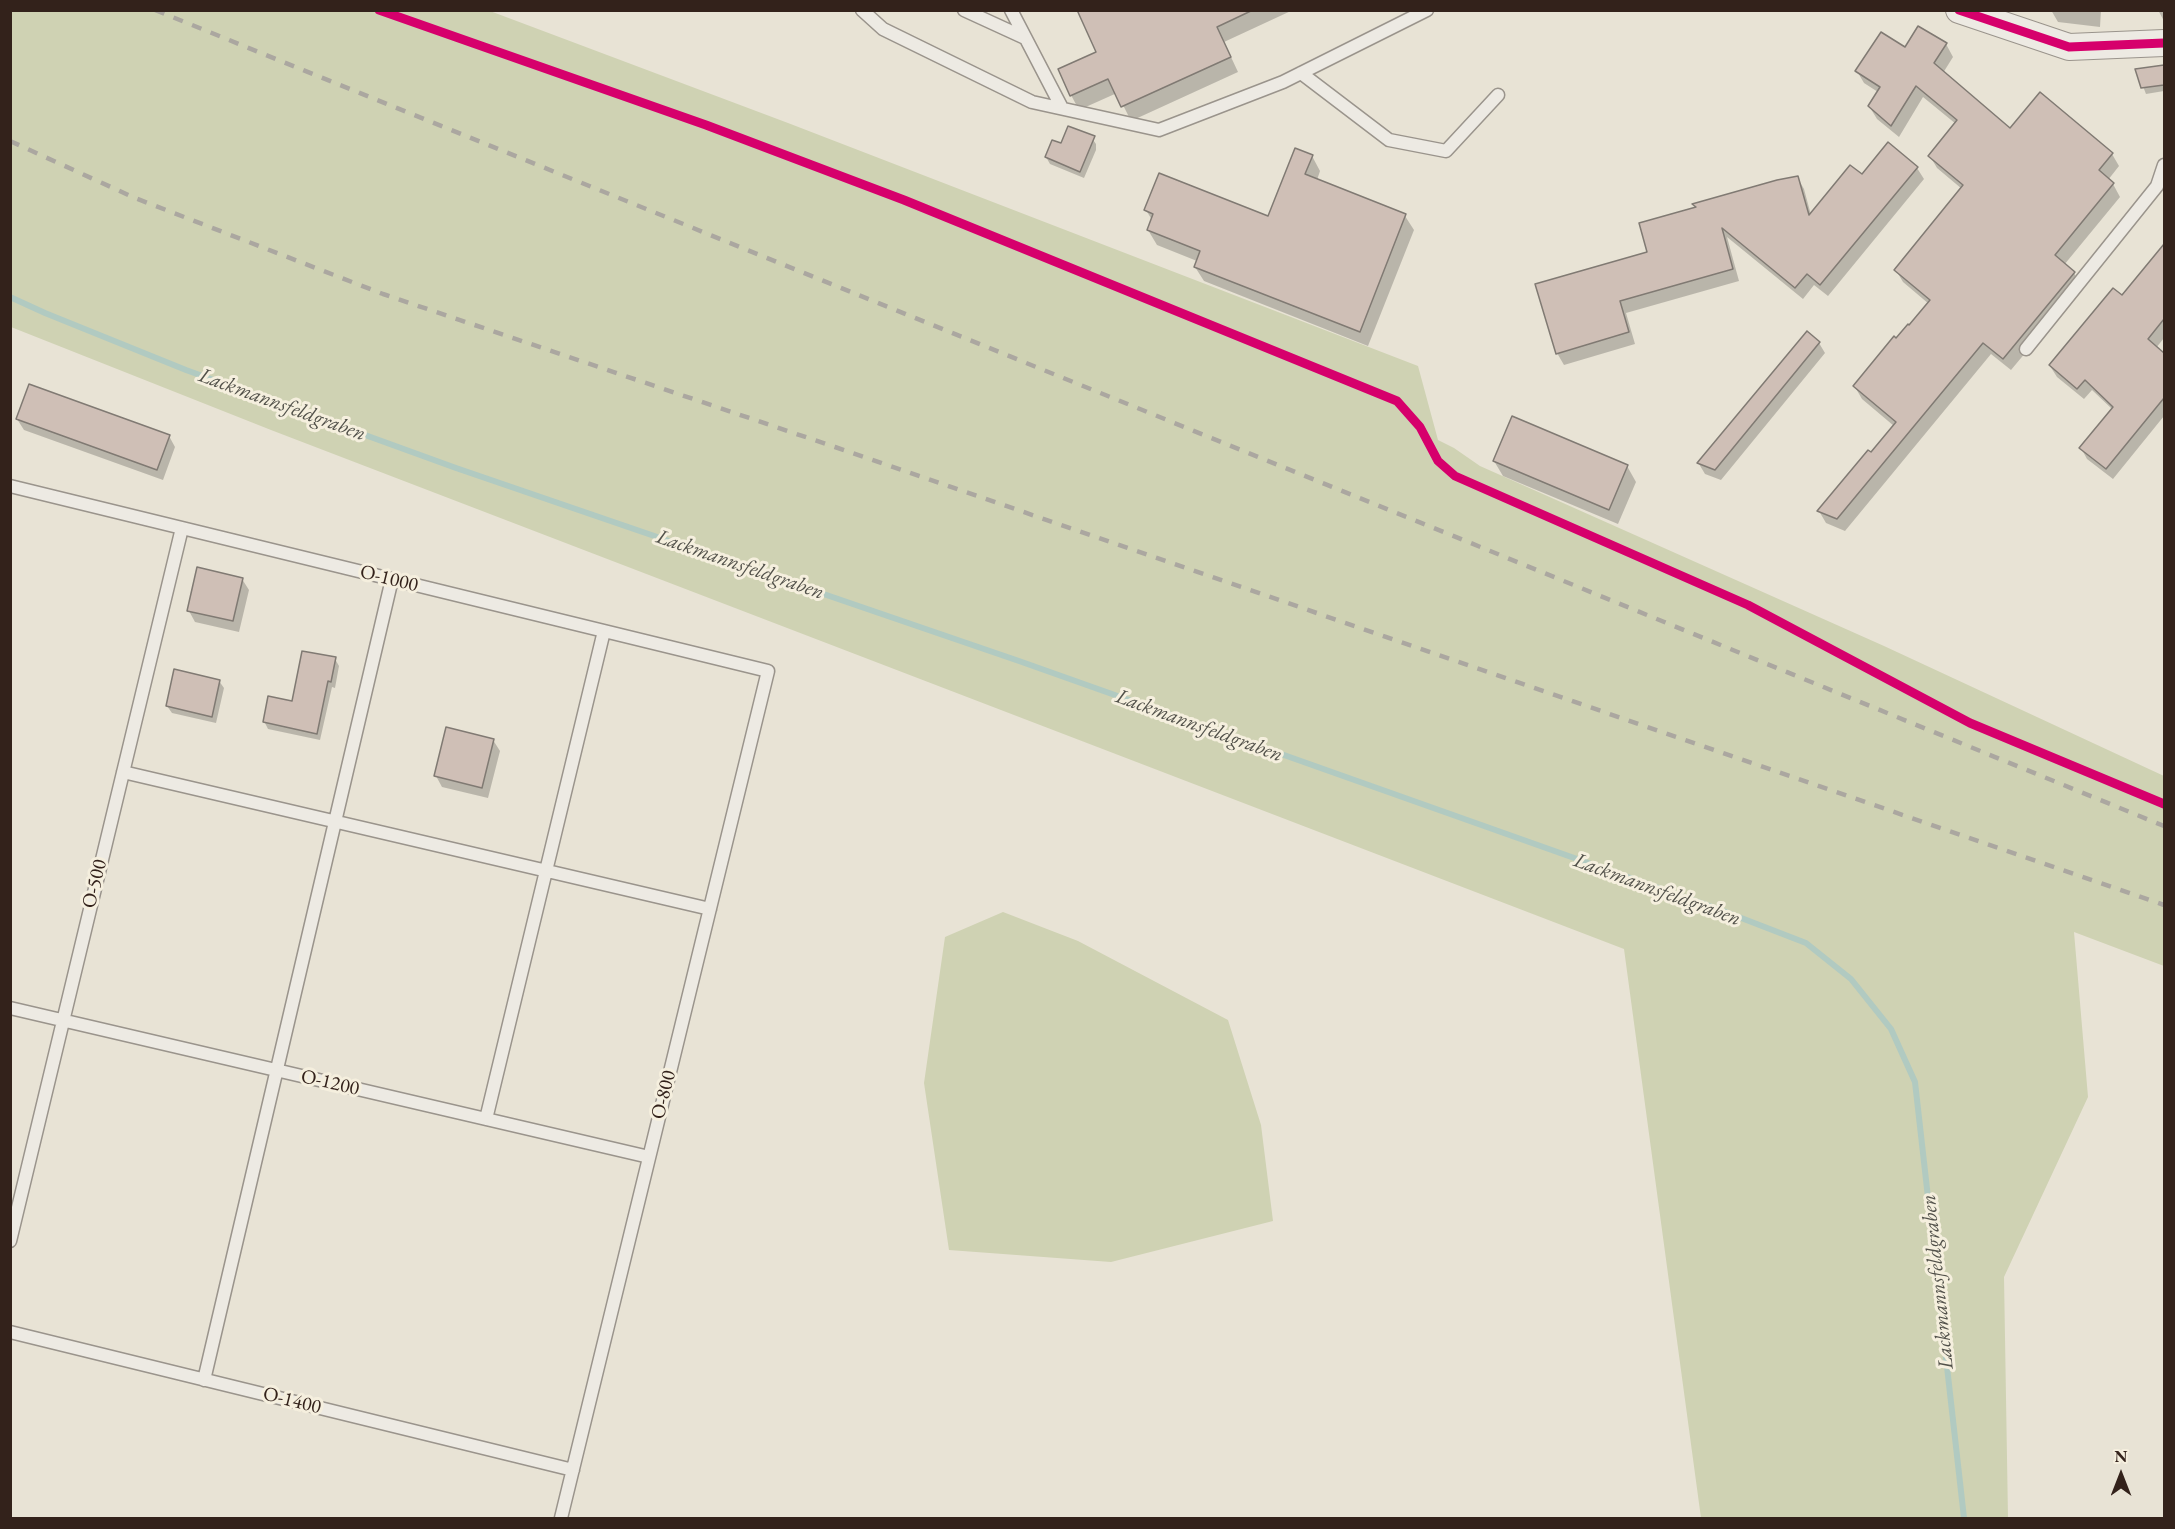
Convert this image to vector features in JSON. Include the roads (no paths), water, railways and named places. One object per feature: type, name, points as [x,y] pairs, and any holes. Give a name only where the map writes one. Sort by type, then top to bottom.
[{"type":"street","points":[[1959,10],[2069,47],[2164,44]]},
{"type":"lane","points":[[862,10],[883,29],[1032,102],[1159,130],[1283,82],[1427,10]]},
{"type":"lane","points":[[964,10],[1025,38]]},
{"type":"lane","points":[[1011,10],[1062,108]]},
{"type":"lane","points":[[1301,73],[1389,140],[1446,151],[1498,95]]},
{"type":"lane","points":[[2026,349],[2157,186],[2164,165]]},
{"type":"lane","name":"O-1000","points":[[10,486],[768,671]]},
{"type":"lane","name":"O-500","points":[[10,1241],[182,528]]},
{"type":"lane","points":[[204,1380],[392,579]]},
{"type":"lane","points":[[486,1119],[604,631]]},
{"type":"lane","name":"O-800","points":[[561,1518],[768,671]]},
{"type":"lane","points":[[123,772],[710,909]]},
{"type":"lane","name":"O-1200","points":[[11,1011],[62,1020],[649,1157]]},
{"type":"lane","name":"O-1400","points":[[10,1332],[573,1470]]},
{"type":"waterway","name":"Lackmannsfeldgraben","points":[[10,297],[186,370],[456,468],[1019,661],[1718,909],[1806,943],[1851,979],[1891,1029],[1915,1082],[1964,1518]]},
{"type":"railway","points":[[155,10],[2164,826]]},
{"type":"railway","points":[[10,141],[135,198],[383,294],[835,447],[2164,905]]}]
